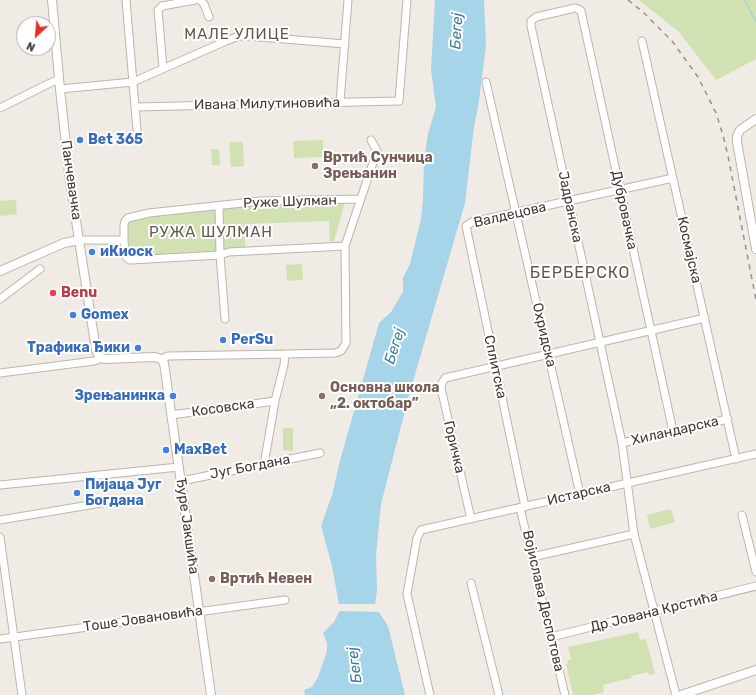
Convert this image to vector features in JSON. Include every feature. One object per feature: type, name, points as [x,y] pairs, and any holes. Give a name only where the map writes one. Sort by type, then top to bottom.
[{"type":"street","name":"Панчевачка","points":[[52,0],[70,182],[96,350],[102,358]]},
{"type":"street","points":[[126,0],[137,130]]},
{"type":"street","points":[[163,68],[158,12],[159,8],[162,6],[195,0]]},
{"type":"street","points":[[200,0],[204,4],[210,17]]},
{"type":"street","points":[[340,102],[348,0]]},
{"type":"street","name":"Ивана Милутиновића","points":[[135,107],[399,101],[407,0]]},
{"type":"street","name":"Јадранска","points":[[581,11],[575,8],[536,17],[531,21],[531,26],[622,443],[634,534],[676,695]]},
{"type":"street","name":"Дубровачка","points":[[581,11],[673,431]]},
{"type":"street","points":[[60,89],[133,82],[239,36],[345,44]]},
{"type":"street","name":"Космајска","points":[[642,41],[736,459]]},
{"type":"street","points":[[0,108],[59,79]]},
{"type":"street","name":"Охридска","points":[[486,82],[580,494]]},
{"type":"street","points":[[756,119],[740,130],[736,142],[756,249]]},
{"type":"street","name":"Руже Шулман","points":[[286,354],[335,353],[341,350],[346,343],[345,246],[376,151],[371,140]]},
{"type":"street","name":"Валдецова","points":[[466,228],[467,224],[472,222],[569,202],[673,178]]},
{"type":"street","name":"Руже Шулман","points":[[345,246],[229,252],[220,255],[130,260],[125,255],[124,225],[128,218],[149,213],[261,201],[360,199]]},
{"type":"street","points":[[219,206],[220,255],[225,319]]},
{"type":"street","name":"Сплитска","points":[[466,228],[495,366],[522,507]]},
{"type":"street","points":[[0,271],[64,243],[80,240],[124,240]]},
{"type":"street","points":[[0,299],[40,269]]},
{"type":"street","points":[[495,366],[705,318]]},
{"type":"street","points":[[0,372],[94,361],[102,358],[111,360],[155,357],[161,359],[168,356],[286,354],[275,401],[265,459],[266,464]]},
{"type":"street","name":"Ђуре Јакшића","points":[[161,359],[164,363],[211,695]]},
{"type":"street","name":"Горичка","points":[[471,519],[441,388],[447,377],[495,366]]},
{"type":"street","name":"Косовска","points":[[171,415],[275,401]]},
{"type":"street","name":"Хиландарска","points":[[622,443],[728,419]]},
{"type":"street","name":"Југ Богдана","points":[[180,481],[320,453]]},
{"type":"street","name":"Истарска","points":[[430,695],[408,594],[417,538],[421,530],[756,454]]},
{"type":"street","points":[[0,485],[179,467]]},
{"type":"street","points":[[0,520],[113,501]]},
{"type":"street","name":"Војислава Деспотова","points":[[522,507],[532,557],[565,695]]},
{"type":"street","points":[[742,515],[756,572]]},
{"type":"street","points":[[532,557],[634,534]]},
{"type":"street","points":[[0,537],[22,695]]},
{"type":"street","points":[[471,583],[499,695]]},
{"type":"street","name":"Др Јована Крстића","points":[[551,637],[756,586]]},
{"type":"street","name":"Тоше Јовановића","points":[[0,639],[285,600]]},
{"type":"street","points":[[681,695],[756,670]]},
{"type":"green space","points":[[639,0],[756,0],[756,59],[716,80],[679,32]]},
{"type":"green space","points":[[323,140],[323,157],[294,158],[293,141]]},
{"type":"green space","points":[[229,142],[243,142],[244,166],[231,167]]},
{"type":"green space","points":[[211,149],[219,149],[220,165],[212,165]]},
{"type":"green space","points":[[16,200],[17,214],[0,216],[0,201]]},
{"type":"green space","points":[[345,202],[334,241],[330,242],[329,221],[245,224],[245,248],[221,249],[220,206]]},
{"type":"green space","points":[[217,208],[218,251],[128,256],[128,223],[150,216]]},
{"type":"green space","points":[[302,264],[303,280],[287,281],[286,265]]},
{"type":"green space","points":[[283,428],[293,428],[293,451],[283,450]]},
{"type":"green space","points":[[671,509],[675,522],[650,529],[647,515]]},
{"type":"green space","points":[[638,632],[640,640],[646,639],[655,674],[649,675],[648,672],[603,685],[604,692],[593,695],[573,695],[566,664],[568,663],[567,661],[571,659],[568,647]]},
{"type":"water","name":"Бегеј","points":[[435,0],[484,0],[486,46],[478,108],[474,126],[465,203],[409,395],[381,504],[376,556],[377,590],[375,606],[388,626],[405,695],[305,695],[304,690],[312,687],[318,677],[327,651],[327,643],[323,633],[334,622],[340,610],[332,566],[321,526],[332,495],[341,457],[379,323],[391,312],[403,292],[403,278],[410,264],[421,219],[424,160],[428,134],[436,107],[431,70]]},
{"type":"pier","points":[[337,604],[377,604],[381,612],[337,611]]},
{"type":"waterway","points":[[745,0],[756,22]]},
{"type":"railway","points":[[628,0],[643,12],[672,41],[698,77],[716,113],[728,156],[756,300]]},
{"type":"place","name":"Bet 365","points":[[80,140]]},
{"type":"place","name":"Вртић Сунчица Зрењанин","points":[[315,166]]},
{"type":"place","name":"иКиоск","points":[[92,252]]},
{"type":"place","name":"Benu","points":[[53,293]]},
{"type":"place","name":"Gomex","points":[[73,315]]},
{"type":"place","name":"PerSu","points":[[223,340]]},
{"type":"place","name":"Трафика Ђики","points":[[138,348]]},
{"type":"place","name":"Зрењанинка","points":[[173,396]]},
{"type":"place","name":"Основна школа „2. октобар”","points":[[322,396]]},
{"type":"place","name":"MaxBet","points":[[166,450]]},
{"type":"place","name":"Пијаца Југ Богдана","points":[[77,493]]},
{"type":"place","name":"Вртић Невен","points":[[212,579]]},
{"type":"district","name":"МАЛЕ УЛИЦЕ","points":[[237,35]]},
{"type":"district","name":"РУЖА ШУЛМАН","points":[[211,233]]},
{"type":"district","name":"БЕРБЕРСКО","points":[[580,273]]}]
